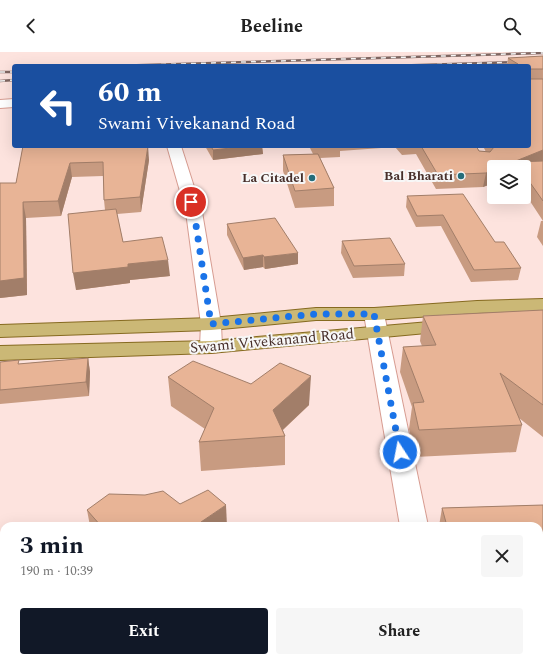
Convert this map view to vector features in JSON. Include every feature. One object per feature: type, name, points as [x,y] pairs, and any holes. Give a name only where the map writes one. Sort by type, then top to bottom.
[{"type":"main road","name":"Swami Vivekanand Road","points":[[0,353],[211,347],[477,307],[543,305]]},
{"type":"main road","name":"Swami Vivekanand Road","points":[[0,332],[211,324],[316,314],[375,323],[466,325],[543,323]]},
{"type":"street","points":[[0,104],[12,103]]},
{"type":"street","points":[[175,148],[194,212],[211,324],[211,347]]},
{"type":"street","points":[[375,323],[413,522]]},
{"type":"building","points":[[543,56],[543,69],[531,69],[531,64],[518,64],[508,58]]},
{"type":"building","points":[[531,79],[543,79],[543,150],[518,160],[487,160],[486,173],[438,175],[422,148],[477,148],[479,151],[490,152],[493,148],[531,148]]},
{"type":"building","points":[[23,148],[148,148],[140,197],[104,200],[103,162],[70,163],[58,201],[23,202],[24,278],[0,281],[0,183],[16,183]]},
{"type":"building","points":[[212,148],[230,148],[213,150]]},
{"type":"building","points":[[318,154],[334,188],[295,191],[283,155]]},
{"type":"building","points":[[531,161],[543,161],[543,201],[531,184]]},
{"type":"building","points":[[463,194],[495,242],[504,242],[521,268],[474,270],[443,215],[417,216],[407,196]]},
{"type":"building","points":[[116,209],[123,242],[162,237],[168,260],[128,264],[128,267],[73,273],[68,214]]},
{"type":"building","points":[[275,218],[298,253],[243,258],[227,224]]},
{"type":"building","points":[[390,238],[405,264],[354,266],[342,241]]},
{"type":"building","points":[[543,310],[543,405],[500,373],[522,425],[419,430],[413,403],[424,402],[403,347],[436,345],[423,316]]},
{"type":"building","points":[[88,358],[86,382],[0,390],[0,362],[19,360],[18,364]]},
{"type":"building","points":[[193,361],[251,384],[280,363],[311,376],[273,410],[285,436],[199,442],[214,408],[168,377]]},
{"type":"building","points":[[208,490],[226,505],[201,522],[98,522],[87,510],[109,494],[145,495],[163,491],[180,504]]},
{"type":"building","points":[[543,505],[543,522],[446,522],[442,508]]},
{"type":"railway","points":[[177,64],[543,53]]},
{"type":"railway","points":[[453,64],[519,62]]},
{"type":"railway","points":[[0,72],[12,72]]},
{"type":"railway","points":[[0,81],[12,80]]},
{"type":"place","name":"Bal Bharati","points":[[461,176]]},
{"type":"place","name":"La Citadel","points":[[312,178]]},
{"type":"route","points":[[191,202],[194,212],[211,324],[316,314],[374,314],[376,332],[400,452]]}]
